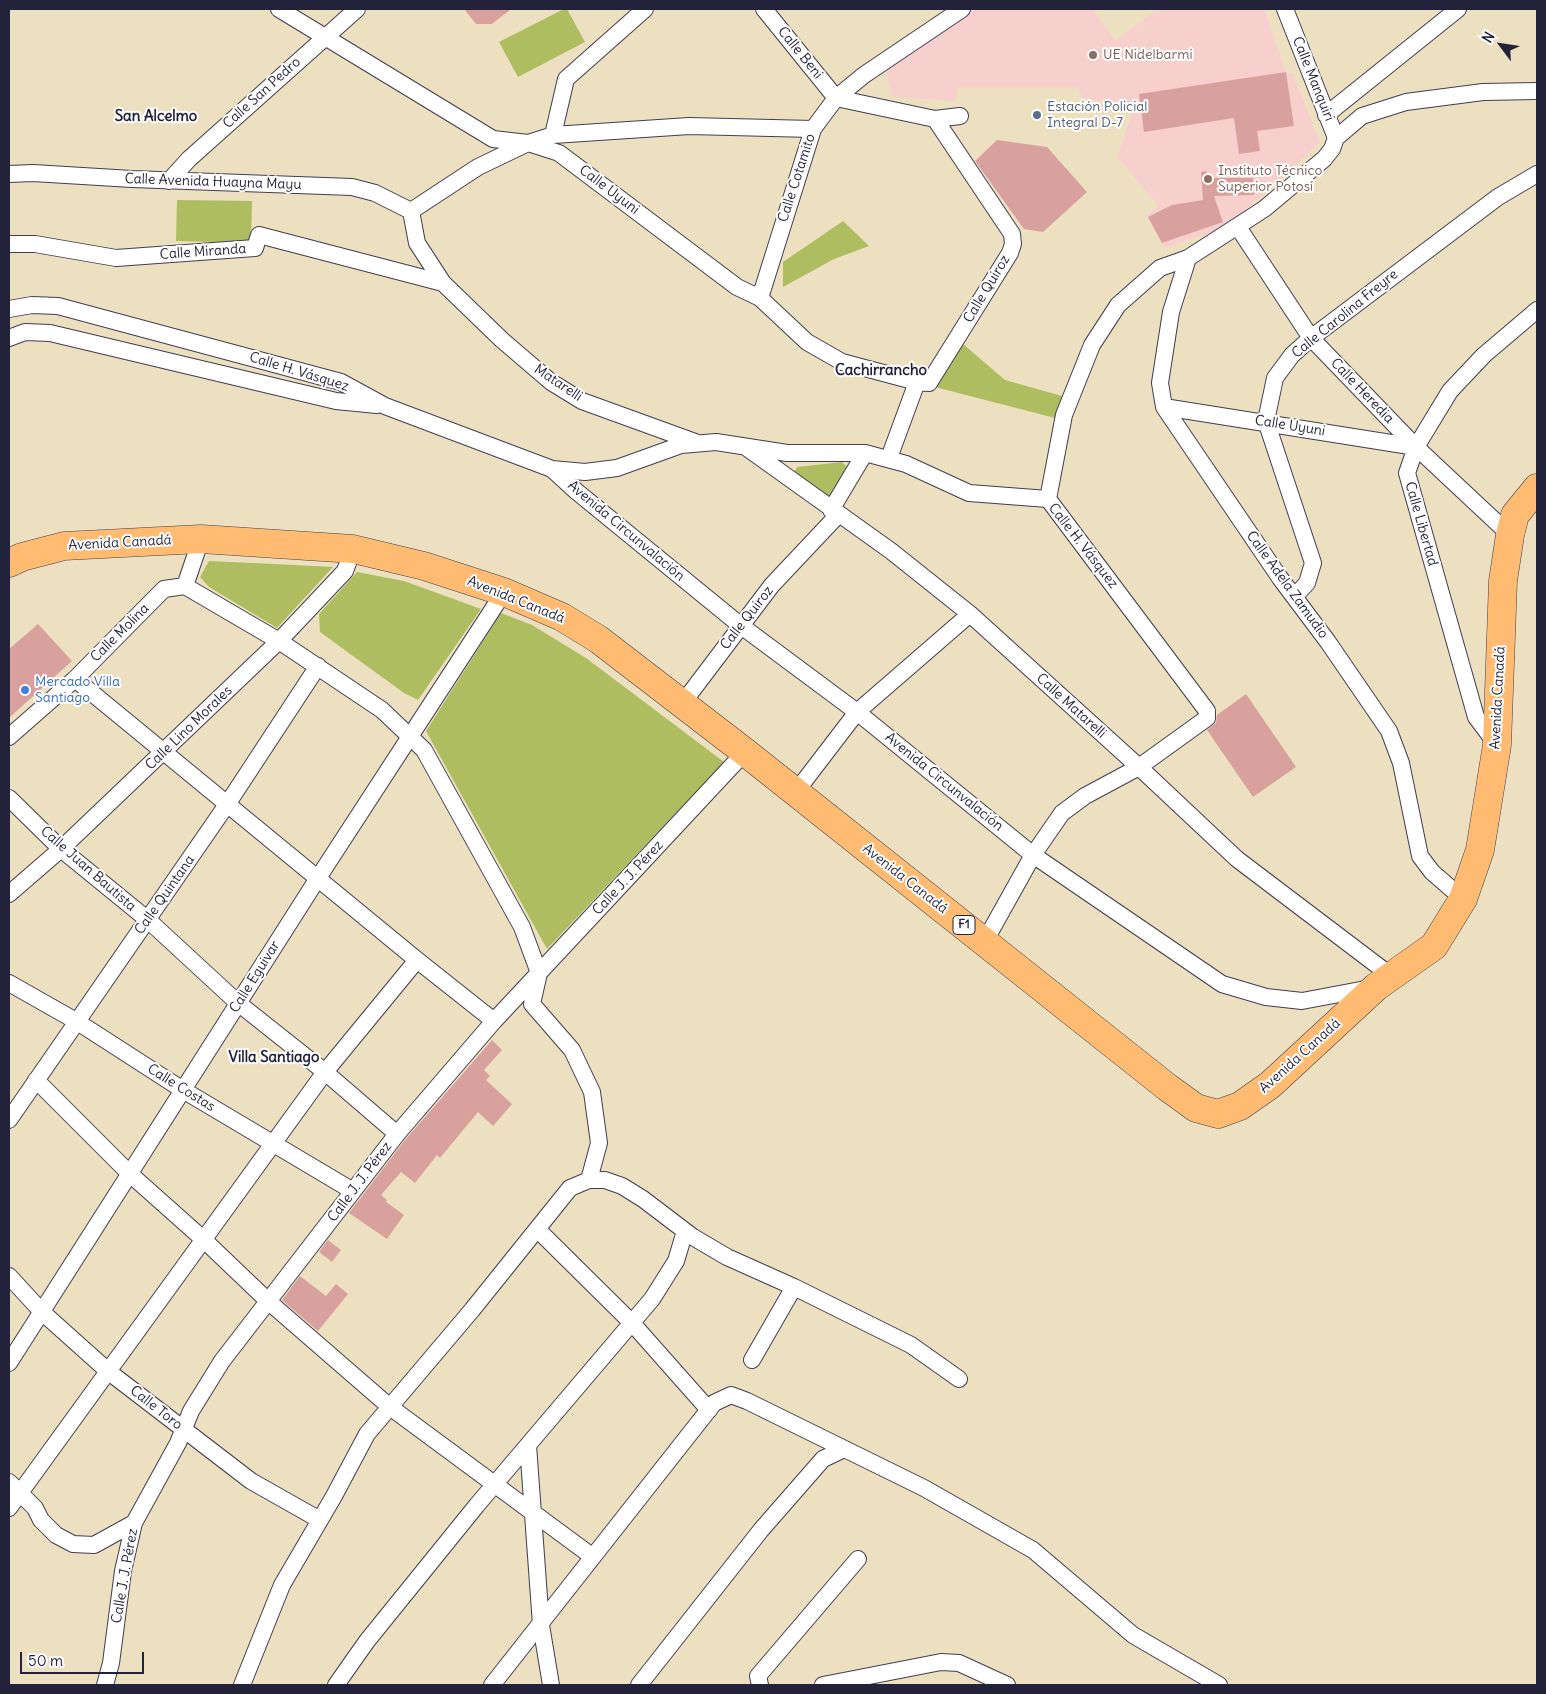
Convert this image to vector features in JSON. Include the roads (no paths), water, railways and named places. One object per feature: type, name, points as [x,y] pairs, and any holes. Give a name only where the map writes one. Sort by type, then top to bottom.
[{"type":"highway","name":"Avenida Canadá","points":[[9,563],[22,556],[64,546],[201,539],[353,549],[424,566],[504,592],[562,617],[598,639],[745,752],[1167,1087],[1196,1108],[1218,1114],[1240,1106],[1270,1085],[1382,981],[1434,946],[1463,899],[1480,850],[1497,745],[1503,581],[1510,535],[1515,515],[1537,488]]},
{"type":"street","name":"Calle Uyuni","points":[[279,9],[493,139],[528,143],[559,153],[737,287],[760,298],[807,342],[842,362],[923,383]]},
{"type":"street","name":"Calle San Pedro","points":[[169,181],[189,159],[357,9]]},
{"type":"street","points":[[553,135],[566,79],[645,9]]},
{"type":"street","name":"Calle Beni","points":[[764,9],[836,98]]},
{"type":"street","name":"Calle Cotamito","points":[[760,298],[813,129],[836,98],[864,74],[962,9]]},
{"type":"street","name":"Calle Manquiri","points":[[1285,9],[1326,115],[1334,143]]},
{"type":"street","points":[[1326,115],[1458,9]]},
{"type":"street","points":[[1048,499],[1064,415],[1092,345],[1118,305],[1160,268],[1188,258],[1238,227],[1324,159],[1334,143],[1362,116],[1406,102],[1483,92],[1537,91]]},
{"type":"street","points":[[836,98],[935,119],[960,116]]},
{"type":"street","name":"Calle Quiroz","points":[[888,458],[923,383],[1010,253],[1013,244],[1012,234],[935,119]]},
{"type":"street","points":[[411,212],[478,167],[528,143],[553,135],[688,126],[813,129]]},
{"type":"street","name":"Calle Avenida Huayna Mayu","points":[[9,174],[33,173],[169,181],[352,187],[376,193],[411,212]]},
{"type":"street","name":"Calle Carolina Freyre","points":[[1295,596],[1307,583],[1313,564],[1266,422],[1275,378],[1292,354],[1311,338],[1498,197],[1537,174]]},
{"type":"street","name":"Matarelli","points":[[411,212],[417,243],[443,283],[502,340],[551,382],[582,401],[698,444]]},
{"type":"street","name":"Calle Heredia","points":[[1238,227],[1311,338],[1416,447],[1510,535]]},
{"type":"street","name":"Calle Miranda","points":[[9,244],[34,244],[116,258],[256,248],[260,235],[443,283]]},
{"type":"street","name":"Calle Adela Zamudio","points":[[1188,258],[1171,312],[1160,383],[1164,407],[1280,578],[1295,596],[1389,731],[1401,763],[1420,856],[1432,872],[1463,899]]},
{"type":"street","name":"Calle H. Vásquez","points":[[9,309],[32,305],[58,306],[341,382],[386,406]]},
{"type":"street","name":"Calle Libertad","points":[[1497,745],[1476,717],[1407,473],[1416,447],[1450,391],[1484,355],[1537,310]]},
{"type":"street","name":"Calle H. Vásquez","points":[[9,338],[25,332],[50,333],[336,401],[386,406]]},
{"type":"street","points":[[386,406],[552,469]]},
{"type":"street","name":"Calle Uyuni","points":[[1164,407],[1416,447]]},
{"type":"street","name":"Calle H. Vásquez","points":[[552,469],[585,472],[617,468],[681,445],[716,442],[787,453],[865,453],[888,458],[969,493],[1048,499],[1207,711],[1207,718],[1139,766]]},
{"type":"street","name":"Calle Matarelli","points":[[745,447],[891,551],[970,614],[1139,766],[1238,859],[1382,981]]},
{"type":"street","name":"Calle Quiroz","points":[[682,704],[740,625],[834,512],[865,453]]},
{"type":"street","name":"Avenida Circunvalación","points":[[552,469],[576,492],[740,625],[857,712],[1033,854],[1222,984],[1266,997],[1302,1001],[1382,981]]},
{"type":"street","points":[[201,539],[185,586],[318,666],[382,710],[424,750],[522,927],[539,973],[532,1004],[572,1050],[592,1092],[599,1142],[589,1180]]},
{"type":"street","name":"Calle Lino Morales","points":[[9,894],[62,849],[279,642],[346,571],[353,549]]},
{"type":"street","name":"Calle Molina","points":[[9,737],[75,679],[164,589],[185,586]]},
{"type":"street","name":"Calle Eguivar","points":[[9,1363],[318,878],[411,738],[504,592]]},
{"type":"street","points":[[795,793],[857,712],[970,614]]},
{"type":"street","name":"Calle Quintana","points":[[9,1120],[228,803],[318,666]]},
{"type":"street","points":[[75,679],[166,751],[417,960],[494,1021]]},
{"type":"street","name":"Calle J. J. Pérez","points":[[105,1685],[111,1663],[123,1571],[134,1523],[178,1443],[191,1410],[222,1361],[396,1134],[494,1021],[745,752]]},
{"type":"street","points":[[985,941],[1033,854],[1062,814],[1085,796],[1139,766]]},
{"type":"street","name":"Calle Juan Bautista","points":[[9,798],[62,849],[148,920],[238,1003],[325,1072],[396,1134]]},
{"type":"street","points":[[9,1508],[325,1072],[417,960]]},
{"type":"street","name":"Calle Costas","points":[[9,983],[76,1021],[183,1090],[353,1191]]},
{"type":"street","points":[[36,1080],[130,1174],[203,1239],[269,1302],[390,1407],[593,1558]]},
{"type":"street","points":[[242,1685],[282,1585],[367,1434],[570,1188],[589,1180],[605,1180],[622,1186],[643,1199],[685,1232],[727,1257],[794,1287],[911,1345],[959,1379]]},
{"type":"street","points":[[537,1228],[632,1323],[709,1410]]},
{"type":"street","points":[[336,1685],[367,1641],[495,1484],[652,1299],[676,1261],[685,1232]]},
{"type":"street","name":"Calle Toro","points":[[9,1276],[42,1312],[109,1372],[251,1481],[320,1520]]},
{"type":"street","points":[[752,1360],[794,1287]]},
{"type":"street","points":[[492,1685],[714,1403],[730,1395],[747,1401],[924,1488],[1033,1550],[1132,1634],[1219,1685]]},
{"type":"street","points":[[528,1445],[541,1625],[551,1685]]},
{"type":"street","points":[[638,1685],[761,1530],[823,1459],[844,1449]]},
{"type":"street","points":[[9,1482],[35,1508],[42,1520],[56,1535],[74,1544],[94,1545],[134,1523]]},
{"type":"street","points":[[760,1685],[758,1676],[858,1559]]},
{"type":"street","points":[[823,1685],[941,1662],[960,1663],[1007,1685]]},
{"type":"place","name":"UE Nidelbarmi","points":[[1093,55]]},
{"type":"place","name":"Estación Policial Integral D-7","points":[[1037,115]]},
{"type":"place","name":"Instituto Técnico Superior Potosí","points":[[1208,179]]},
{"type":"place","name":"Mercado Villa Santiago","points":[[25,690]]},
{"type":"district","name":"San Alcelmo","points":[[156,117]]},
{"type":"district","name":"Cachirrancho","points":[[881,371]]},
{"type":"district","name":"Villa Santiago","points":[[274,1058]]}]
